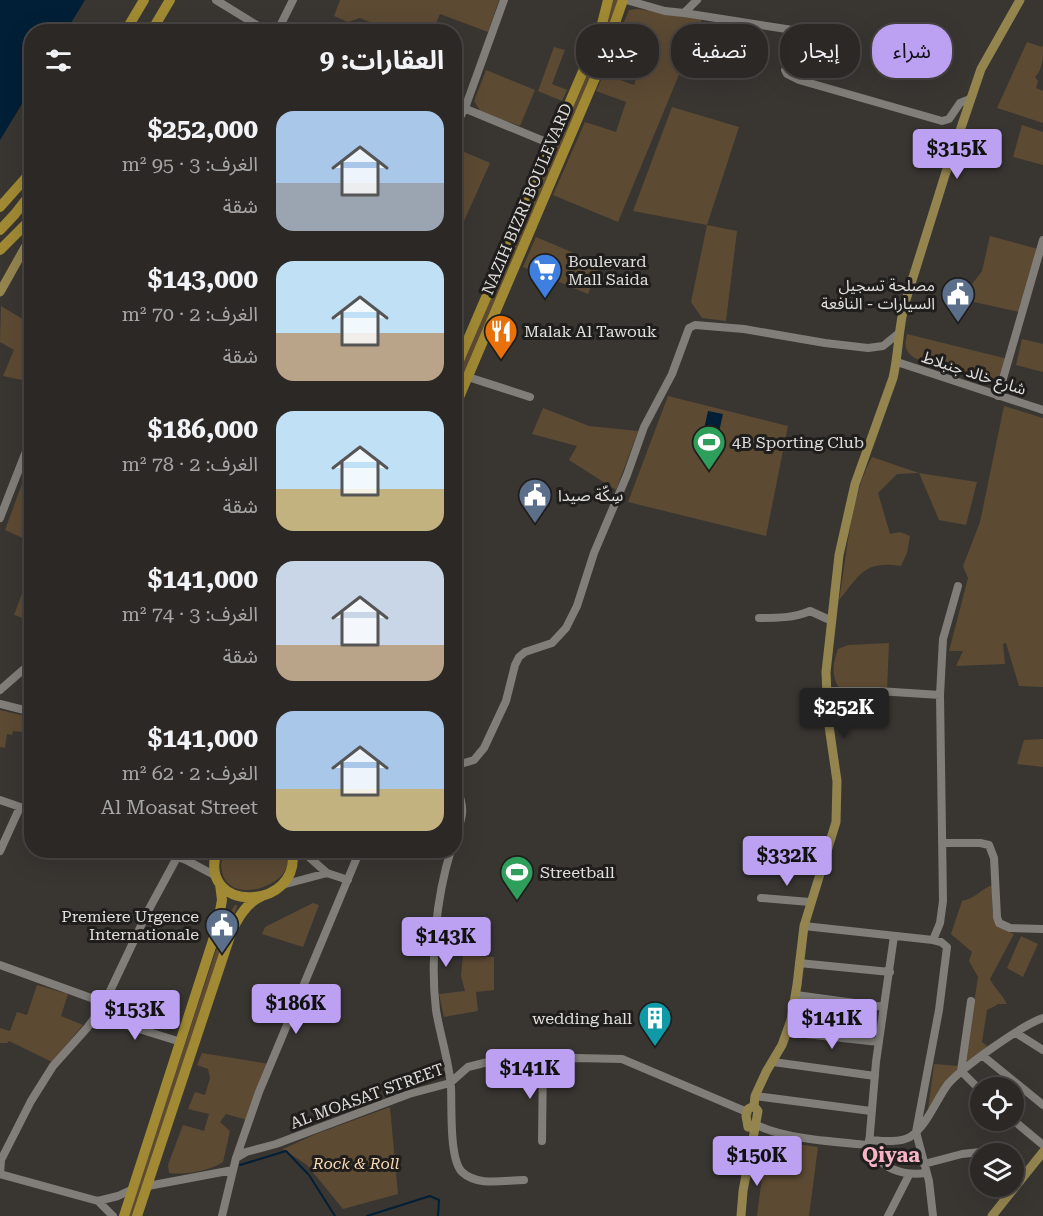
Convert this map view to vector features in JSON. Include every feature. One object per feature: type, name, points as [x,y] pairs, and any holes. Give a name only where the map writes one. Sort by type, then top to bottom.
[{"type":"highway","points":[[130,24],[144,0]]},
{"type":"highway","points":[[156,24],[170,0]]},
{"type":"highway","name":"NAZIH BIZRI BOULEVARD","points":[[462,353],[602,24],[608,0]]},
{"type":"highway","name":"NAZIH BIZRI BOULEVARD","points":[[462,391],[598,72],[624,0]]},
{"type":"highway","points":[[0,207],[24,180]]},
{"type":"highway","points":[[0,230],[24,202]]},
{"type":"highway","points":[[0,249],[24,226]]},
{"type":"highway","points":[[124,1216],[217,928],[222,900],[215,858]]},
{"type":"highway","points":[[137,1216],[231,933],[244,911],[255,899],[280,886],[291,870],[292,858]]},
{"type":"highway","points":[[218,880],[238,897],[262,896]]},
{"type":"main road","points":[[741,1216],[742,1191],[753,1126],[758,1111],[750,1109],[787,1032],[796,995],[804,926],[837,815],[837,781],[830,732],[827,663],[839,555],[850,504],[897,362],[899,333],[908,289],[970,99],[989,52],[1010,21],[1020,0]]},
{"type":"main road","points":[[0,292],[24,249]]},
{"type":"main road","points":[[992,1216],[1043,1152]]},
{"type":"street","points":[[216,0],[255,24]]},
{"type":"street","points":[[281,24],[292,0]]},
{"type":"street","points":[[462,113],[504,0]]},
{"type":"street","points":[[624,0],[665,11],[799,31],[804,38],[785,70],[790,76],[812,84],[942,121],[950,119],[960,103],[970,99]]},
{"type":"street","points":[[684,13],[697,0]]},
{"type":"street","points":[[462,107],[551,144]]},
{"type":"street","points":[[998,396],[1043,240]]},
{"type":"street","points":[[462,764],[474,760],[484,748],[506,701],[519,657],[525,652],[552,643],[566,628],[577,606],[594,553],[627,475],[644,427],[672,374],[689,328],[694,325],[744,329],[868,348],[883,346],[899,333]]},
{"type":"street","name":"شارع خالد جنبلاط","points":[[897,362],[1043,410]]},
{"type":"street","points":[[468,377],[530,397]]},
{"type":"street","points":[[0,518],[24,456]]},
{"type":"street","points":[[933,940],[943,908],[940,695],[943,639],[958,586]]},
{"type":"street","points":[[759,618],[789,618],[810,611],[832,621]]},
{"type":"street","points":[[0,690],[24,669]]},
{"type":"street","points":[[827,691],[878,691],[940,695]]},
{"type":"street","points":[[0,704],[24,709]]},
{"type":"street","points":[[0,800],[24,808]]},
{"type":"street","points":[[462,803],[464,817],[462,822]]},
{"type":"street","points":[[0,851],[20,807]]},
{"type":"street","points":[[942,843],[988,845],[994,858],[999,923],[1010,928],[1043,929]]},
{"type":"street","points":[[133,1189],[98,1201],[0,1174],[1,1160],[42,1082],[97,1016],[105,1003],[148,911],[178,858]]},
{"type":"street","points":[[186,858],[218,880]]},
{"type":"street","points":[[310,858],[327,873],[348,880]]},
{"type":"street","points":[[222,1216],[232,1170],[268,1070],[357,858]]},
{"type":"street","points":[[450,858],[436,930],[433,970],[437,1013],[450,1083],[455,1157],[460,1170],[473,1179],[483,1182],[524,1180]]},
{"type":"street","points":[[280,886],[287,882],[327,873]]},
{"type":"street","points":[[760,898],[810,902]]},
{"type":"street","points":[[804,926],[933,940],[945,945],[947,952],[939,1010],[916,1132],[933,1216]]},
{"type":"street","points":[[894,936],[871,1111],[869,1143],[872,1153],[895,1171],[909,1175],[962,1154],[970,1153]]},
{"type":"street","points":[[799,963],[890,972]]},
{"type":"street","points":[[0,965],[105,1003]]},
{"type":"street","points":[[796,995],[884,1007]]},
{"type":"street","points":[[961,1071],[971,1001]]},
{"type":"street","points":[[97,1016],[181,1042]]},
{"type":"street","points":[[753,1126],[785,1134],[869,1143],[903,1140],[916,1132],[942,1093],[961,1071],[1030,1023],[1043,1018]]},
{"type":"street","points":[[787,1032],[879,1042]]},
{"type":"street","points":[[1016,1033],[1043,1050]]},
{"type":"street","points":[[983,1056],[1043,1105]]},
{"type":"street","points":[[542,1141],[543,1059]]},
{"type":"street","name":"AL MOASAT STREET","points":[[236,1158],[246,1152],[276,1144],[375,1105],[450,1083],[466,1068],[481,1063],[543,1059],[622,1059],[750,1109]]},
{"type":"street","points":[[773,1062],[875,1076]]},
{"type":"street","points":[[961,1071],[970,1080]]},
{"type":"street","points":[[755,1096],[871,1111]]},
{"type":"street","points":[[1024,1129],[1043,1145]]},
{"type":"street","points":[[148,1186],[232,1170]]},
{"type":"street","points":[[888,1216],[909,1175]]},
{"type":"street","points":[[98,1201],[112,1216]]},
{"type":"green space","points":[[340,0],[499,0],[488,32],[440,14],[436,24],[375,24],[360,18],[348,22],[334,16]]},
{"type":"green space","points":[[613,0],[619,0],[612,24],[603,24]]},
{"type":"green space","points":[[638,9],[702,19],[700,24],[671,24],[671,78],[678,78],[618,222],[553,195],[585,122],[616,132],[626,102],[596,91],[602,78],[615,78],[634,85],[636,78],[659,78],[659,24],[623,24],[629,10]]},
{"type":"green space","points":[[1027,42],[1042,47],[1043,45],[1041,67],[1035,77],[1038,81],[1036,88],[1043,91],[1043,123],[997,108]]},
{"type":"green space","points":[[554,47],[565,50],[552,84],[567,90],[562,101],[538,91]]},
{"type":"green space","points":[[486,70],[535,90],[520,126],[481,112],[474,101]]},
{"type":"green space","points":[[581,78],[590,78],[462,382],[462,363]]},
{"type":"green space","points":[[672,107],[739,127],[707,225],[633,211]]},
{"type":"green space","points":[[1022,125],[1043,132],[1043,165],[1013,157]]},
{"type":"green space","points":[[462,151],[490,163],[462,226]]},
{"type":"green space","points":[[707,225],[737,231],[726,321],[702,318],[691,302]]},
{"type":"green space","points":[[990,236],[1038,249],[1019,312],[974,302],[968,298],[969,288],[982,271]]},
{"type":"green space","points":[[536,237],[600,264],[588,294],[523,267]]},
{"type":"green space","points":[[1,306],[24,320],[24,380],[3,376],[14,350],[0,342]]},
{"type":"green space","points":[[907,334],[1008,359],[1002,377],[995,382],[917,359],[906,349]]},
{"type":"green space","points":[[1022,339],[1043,344],[1043,372],[1016,365]]},
{"type":"green space","name":"4B Sporting Club","points":[[668,396],[788,426],[766,536],[628,502]]},
{"type":"green space","points":[[1004,406],[1043,418],[1043,687],[1019,686],[1006,643],[1003,644],[1005,664],[956,666],[963,651],[949,651],[968,578],[963,566],[980,522]]},
{"type":"green space","points":[[543,408],[589,426],[638,431],[616,490],[569,460],[577,446],[532,434]]},
{"type":"green space","points":[[872,457],[919,473],[897,474],[878,493],[890,534],[900,532],[910,536],[907,553],[901,566],[879,565],[864,571],[839,600],[854,508]]},
{"type":"green space","points":[[919,473],[977,482],[966,525],[939,520]]},
{"type":"green space","points":[[23,481],[24,481],[24,539],[5,530]]},
{"type":"green space","points":[[24,588],[24,619],[14,615]]},
{"type":"green space","points":[[889,643],[887,690],[839,688],[834,669],[838,649],[848,645]]},
{"type":"green space","points":[[0,710],[24,716],[22,732],[13,731],[12,735],[7,734],[5,748],[0,747]]},
{"type":"green space","points":[[1043,739],[1043,767],[1017,764],[1024,740]]},
{"type":"green space","points":[[223,858],[287,858],[287,865],[283,873],[267,886],[245,890],[235,888],[227,882],[222,872]]},
{"type":"green space","points":[[993,885],[992,909],[995,921],[999,926],[1014,934],[990,979],[1007,1004],[997,1004],[987,1010],[982,1042],[988,1047],[968,1063],[965,1061],[978,977],[969,961],[972,952],[951,934],[962,901]]},
{"type":"green space","points":[[313,903],[319,905],[303,947],[262,934],[265,927]]},
{"type":"green space","points":[[235,905],[237,907],[134,1216],[128,1216],[227,917]]},
{"type":"green space","points":[[1021,936],[1038,944],[1023,977],[1007,968]]},
{"type":"green space","points":[[463,955],[494,957],[494,990],[476,992],[478,1011],[444,1017],[439,994],[465,991],[461,976]]},
{"type":"green space","points":[[37,985],[68,994],[61,1016],[83,1025],[52,1062],[9,1041],[0,1043],[0,1028],[10,1031],[17,1012],[27,1015]]},
{"type":"green space","points":[[202,1053],[269,1064],[247,1120],[226,1114],[220,1122],[230,1131],[223,1162],[197,1172],[169,1173],[168,1165],[183,1125],[204,1131],[209,1114],[188,1109],[195,1092],[205,1095],[210,1078],[208,1069],[197,1065]]},
{"type":"green space","points":[[934,1064],[958,1066],[958,1069],[928,1110]]},
{"type":"green space","name":"Rock & Roll","points":[[390,1107],[398,1194],[343,1209],[307,1165],[283,1149],[316,1134]]},
{"type":"green space","points":[[769,1140],[818,1147],[809,1216],[757,1216],[766,1145]]},
{"type":"water","points":[[0,0],[85,0],[70,24],[24,24],[24,101],[0,140]]},
{"type":"water","points":[[708,411],[723,414],[717,441],[702,438]]},
{"type":"waterway","points":[[240,1165],[286,1151],[309,1175],[335,1216]]},
{"type":"waterway","points":[[367,1216],[430,1196],[439,1200],[438,1216]]},
{"type":"place","name":"Boulevard Mall Saida","points":[[545,299]]},
{"type":"place","name":"مصلحة تسجيل السيارات - النافعة","points":[[958,323]]},
{"type":"place","name":"Malak Al Tawouk","points":[[501,360]]},
{"type":"place","name":"4B Sporting Club","points":[[709,471]]},
{"type":"place","name":"سِكّة صيدا","points":[[535,524]]},
{"type":"place","name":"Streetball","points":[[517,901]]},
{"type":"place","name":"Premiere Urgence Internationale","points":[[222,954]]},
{"type":"place","name":"wedding hall","points":[[655,1047]]},
{"type":"district","name":"Qiyaa","points":[[891,1155]]}]
